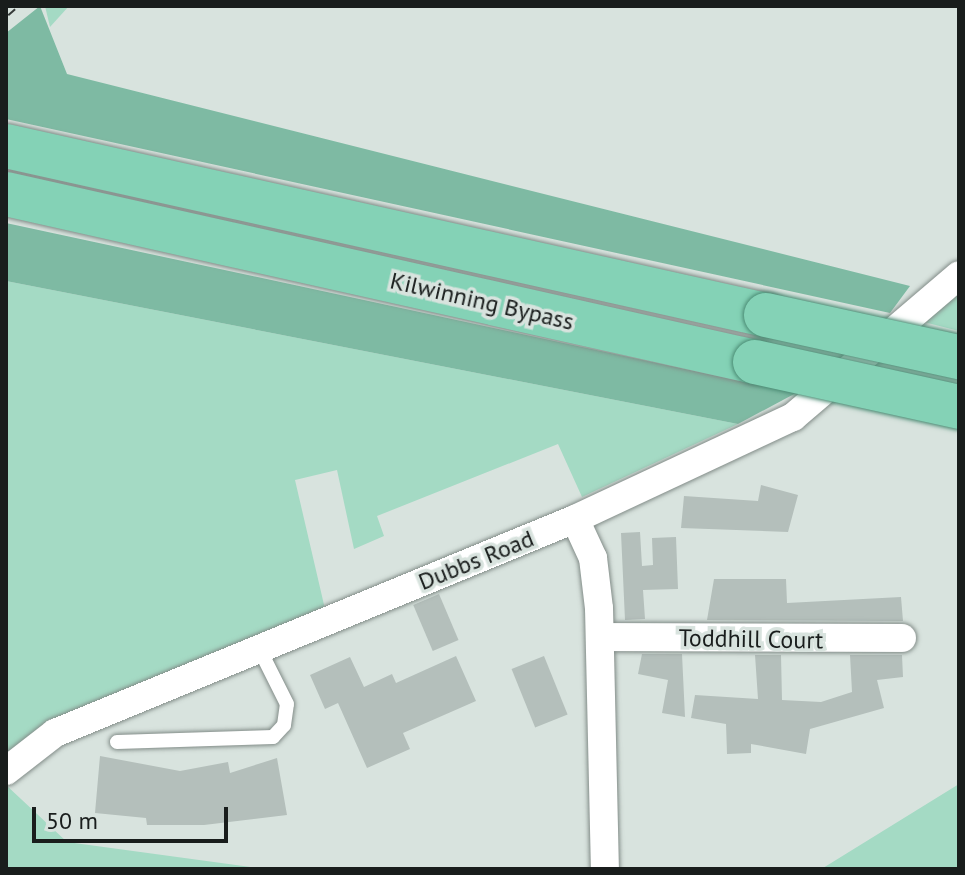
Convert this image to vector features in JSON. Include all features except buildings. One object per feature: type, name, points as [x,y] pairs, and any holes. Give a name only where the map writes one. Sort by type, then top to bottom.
[{"type":"highway","name":"Kilwinning Bypass","points":[[6,146],[959,357]]},
{"type":"highway","name":"Kilwinning Bypass","points":[[6,194],[959,407]]},
{"type":"street","name":"Dubbs Road","points":[[6,771],[55,733],[575,519],[793,417],[920,305],[959,275]]},
{"type":"street","points":[[575,519],[593,558],[601,637],[605,869]]},
{"type":"street","name":"Toddhill Court","points":[[601,637],[902,638]]},
{"type":"lane","points":[[117,742],[273,737],[284,725],[287,704],[260,650]]},
{"type":"green space","points":[[40,6],[67,74],[910,286],[890,313],[6,119],[6,33]]},
{"type":"green space","points":[[45,6],[69,6],[50,27]]},
{"type":"green space","points":[[6,223],[796,393],[738,424],[6,281]]},
{"type":"green space","points":[[6,281],[738,424],[582,497],[558,444],[377,516],[384,536],[354,549],[337,470],[295,480],[325,609],[6,754]]},
{"type":"green space","points":[[959,291],[959,331],[924,322]]},
{"type":"green space","points":[[959,784],[959,869],[619,869],[823,868]]},
{"type":"green space","points":[[6,785],[67,842],[266,869],[6,869]]},
{"type":"railway","points":[[6,12],[13,6]]}]
